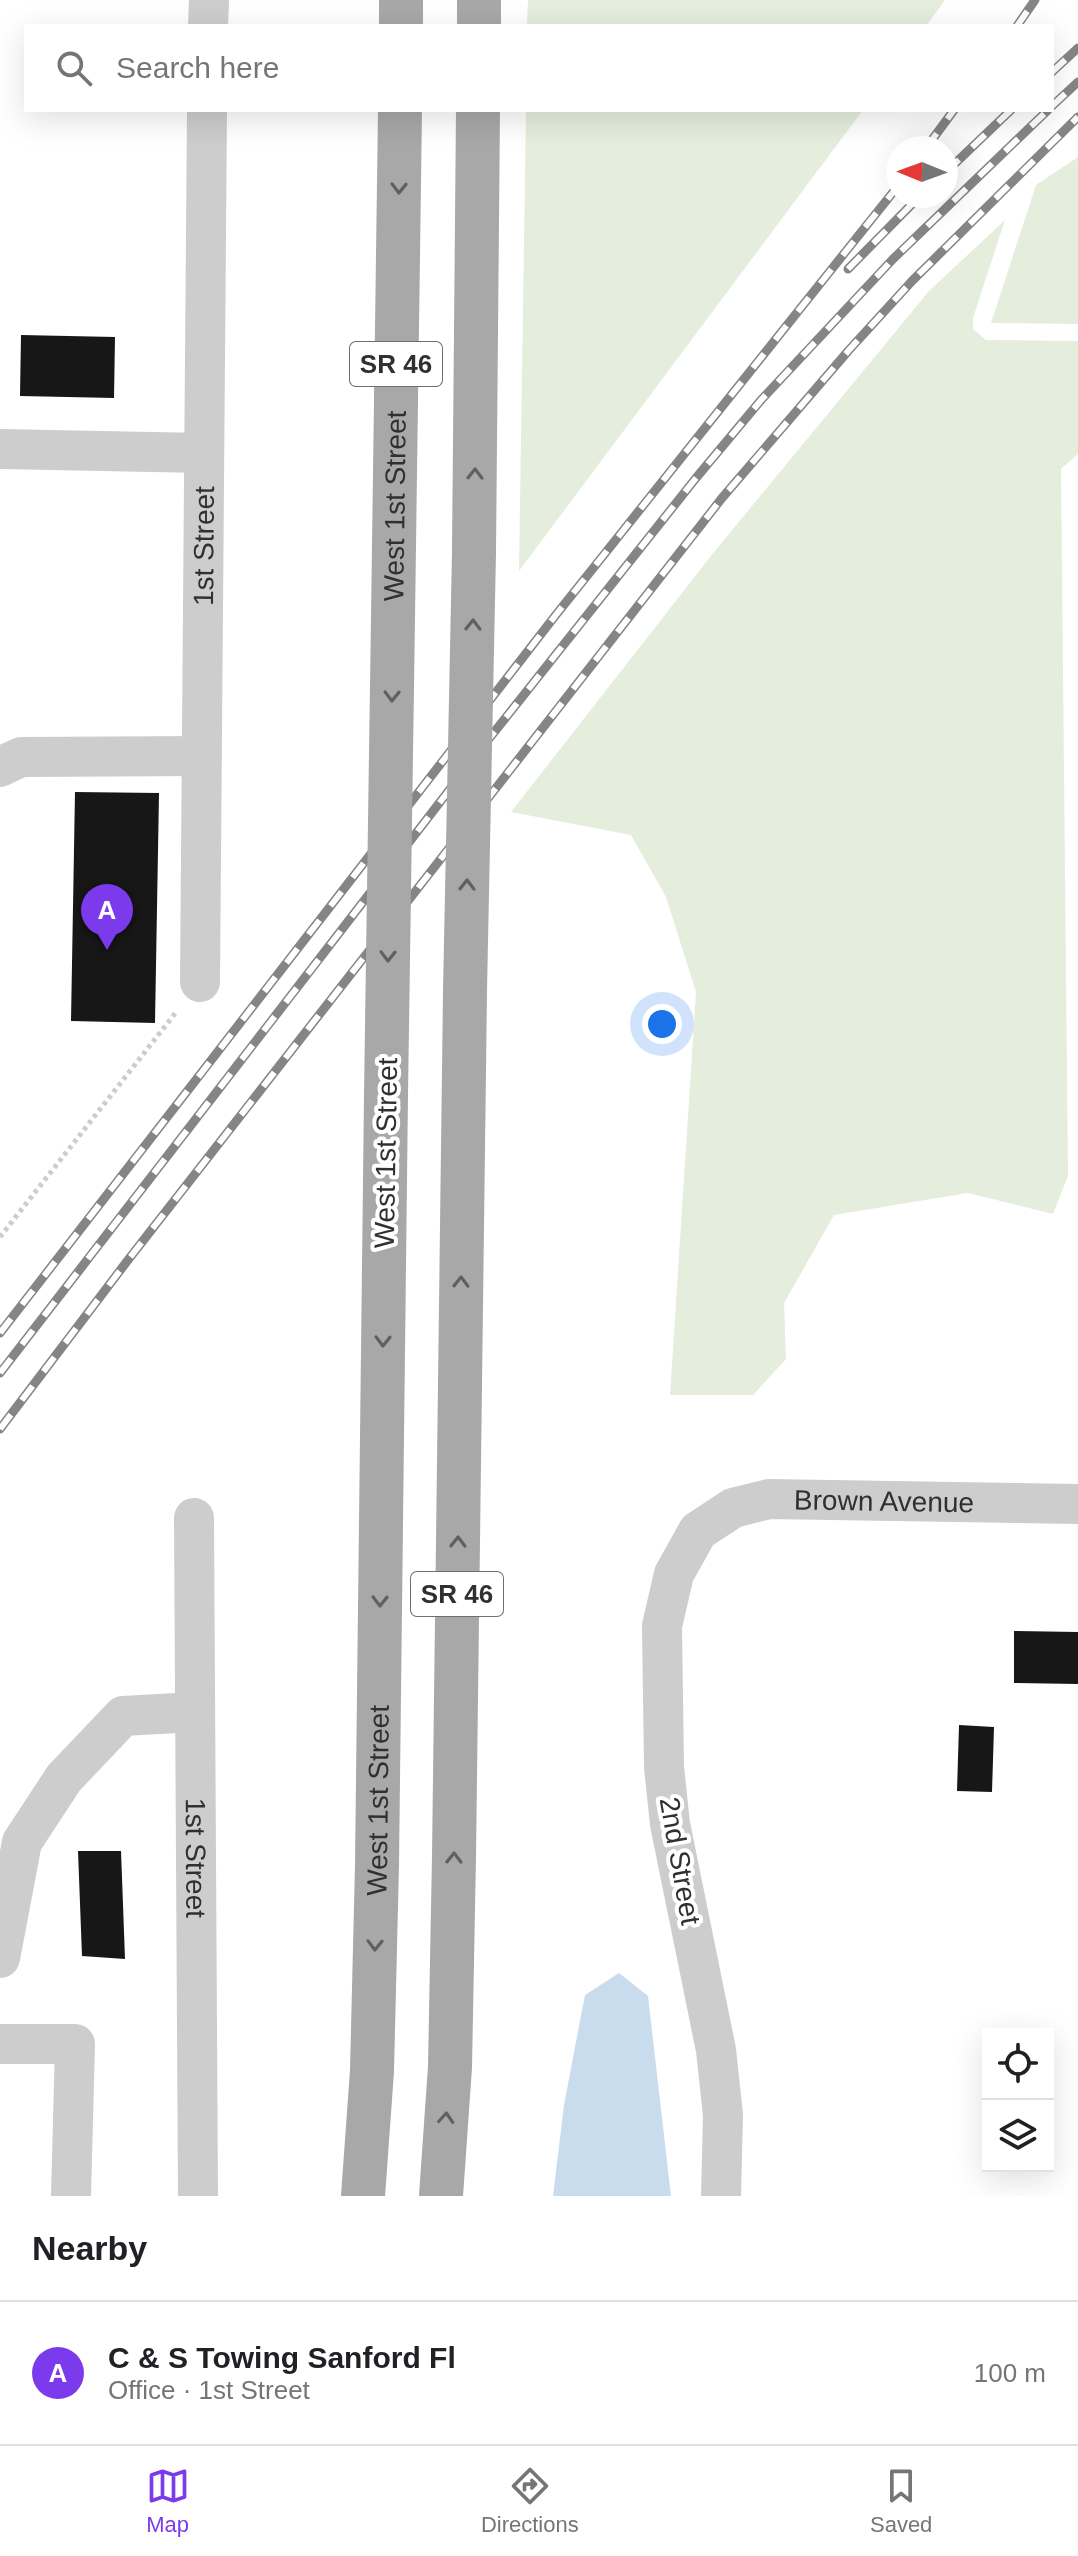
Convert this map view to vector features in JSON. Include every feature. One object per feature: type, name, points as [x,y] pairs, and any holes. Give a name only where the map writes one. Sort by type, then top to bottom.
[{"type":"main road","points":[[401,0],[401,24]]},
{"type":"main road","points":[[479,0],[479,24]]},
{"type":"main road","name":"West 1st Street","points":[[363,2196],[372,2071],[377,1865],[400,112]]},
{"type":"main road","name":"SR 46","points":[[441,2196],[450,2067],[454,1871],[478,112]]},
{"type":"street","points":[[208,24],[209,0]]},
{"type":"street","name":"1st Street","points":[[200,982],[207,112]]},
{"type":"street","points":[[0,449],[203,453]]},
{"type":"street","points":[[0,767],[21,757],[201,756]]},
{"type":"street","name":"Brown Avenue","points":[[698,1531],[733,1508],[769,1499],[1078,1504]]},
{"type":"street","name":"1st Street","points":[[194,1518],[198,2196]]},
{"type":"street","name":"2nd Street","points":[[698,1531],[674,1574],[662,1626],[664,1767],[670,1824],[716,2050],[723,2115],[721,2196]]},
{"type":"street","points":[[0,1958],[22,1842],[64,1778],[123,1716],[195,1712]]},
{"type":"street","points":[[0,2044],[75,2044],[71,2196]]},
{"type":"path","points":[[0,1237],[200,982]]},
{"type":"green space","points":[[528,0],[945,0],[927,24],[527,24]]},
{"type":"green space","points":[[526,112],[862,112],[519,571]]},
{"type":"green space","points":[[1078,157],[1078,324],[991,323],[1036,185]]},
{"type":"green space","points":[[1005,220],[973,318],[973,329],[986,340],[1078,341],[1078,454],[1061,469],[1068,1176],[1053,1214],[968,1193],[834,1215],[784,1303],[786,1359],[753,1395],[670,1395],[696,992],[666,897],[631,835],[511,812],[714,552],[929,291]]},
{"type":"water","points":[[619,1973],[648,1996],[671,2196],[553,2196],[564,2105],[585,1995]]},
{"type":"building","points":[[21,335],[115,337],[114,398],[20,396]]},
{"type":"building","points":[[75,792],[159,793],[155,1023],[71,1021]]},
{"type":"building","points":[[1014,1631],[1078,1632],[1078,1684],[1014,1683]]},
{"type":"building","points":[[959,1725],[994,1727],[992,1792],[957,1791]]},
{"type":"building","points":[[78,1851],[121,1851],[125,1959],[82,1956]]},
{"type":"railway","points":[[1018,24],[1035,0]]},
{"type":"railway","points":[[1054,70],[1078,48]]},
{"type":"railway","points":[[1054,104],[1078,82]]},
{"type":"railway","points":[[935,136],[953,112]]},
{"type":"railway","points":[[958,161],[1009,112]]},
{"type":"railway","points":[[0,1373],[484,745],[696,478],[762,399],[893,259],[1046,112]]},
{"type":"railway","points":[[0,1429],[128,1260],[722,498],[912,281],[1078,117]]},
{"type":"railway","points":[[0,1333],[555,616],[886,201]]},
{"type":"railway","points":[[848,269],[908,208]]},
{"type":"place","name":"C & S Towing Sanford Fl","points":[[107,950]]}]
